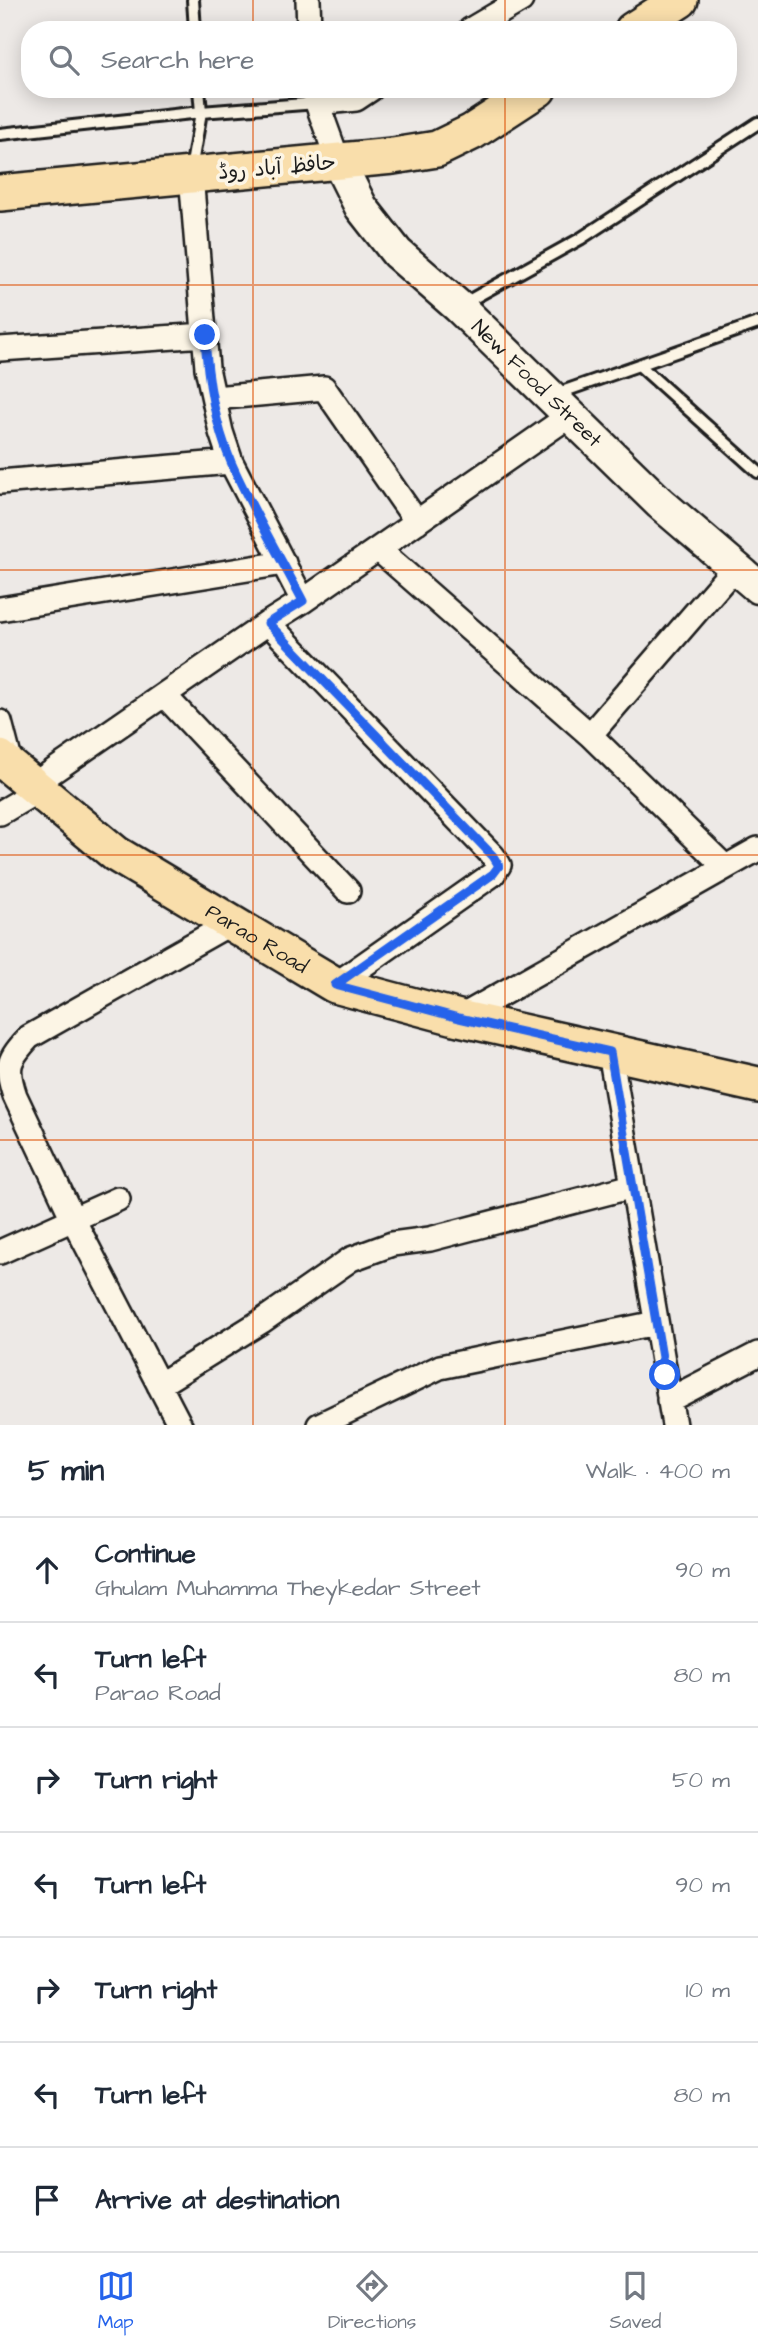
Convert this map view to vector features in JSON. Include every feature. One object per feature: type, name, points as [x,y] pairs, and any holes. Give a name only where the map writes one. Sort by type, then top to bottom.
[{"type":"main road","points":[[647,21],[680,0]]},
{"type":"main road","name":"حافظ آباد روڈ","points":[[0,193],[393,156],[437,149],[472,132],[524,98]]},
{"type":"main road","name":"Parao Road","points":[[21,775],[116,854],[335,985],[459,1018],[758,1085]]},
{"type":"street","points":[[308,0],[309,21]]},
{"type":"street","points":[[485,21],[521,0]]},
{"type":"street","points":[[316,98],[338,161]]},
{"type":"street","name":"New Food Street","points":[[338,161],[361,207],[397,253],[459,307],[660,503],[746,577]]},
{"type":"street","points":[[191,175],[207,368],[221,432],[231,462],[303,601]]},
{"type":"street","points":[[0,349],[205,335]]},
{"type":"street","points":[[214,397],[324,388],[417,522]]},
{"type":"street","points":[[0,813],[21,775],[164,695],[303,601],[417,522],[559,406]]},
{"type":"street","points":[[0,482],[231,462]]},
{"type":"street","points":[[378,549],[590,735],[725,867]]},
{"type":"street","points":[[0,609],[284,564]]},
{"type":"street","points":[[590,735],[746,577]]},
{"type":"street","points":[[268,623],[484,846],[499,866],[493,874],[335,985]]},
{"type":"street","points":[[164,695],[348,891]]},
{"type":"street","points":[[0,722],[21,775]]},
{"type":"street","points":[[459,1018],[758,849]]},
{"type":"street","points":[[180,1425],[73,1219],[15,1096],[9,1076],[13,1055],[29,1037],[231,923]]},
{"type":"street","points":[[610,1052],[674,1425]]},
{"type":"street","points":[[159,1385],[262,1321],[351,1259],[392,1244],[430,1239],[633,1186]]},
{"type":"street","points":[[0,1252],[118,1199]]},
{"type":"street","points":[[319,1425],[440,1367],[656,1323]]},
{"type":"street","points":[[670,1400],[758,1354]]},
{"type":"lane","points":[[193,0],[194,21]]},
{"type":"lane","points":[[191,175],[201,112],[200,98]]},
{"type":"lane","points":[[0,134],[301,98]]},
{"type":"lane","points":[[459,307],[580,239],[758,123]]},
{"type":"lane","points":[[559,406],[639,365],[758,323]]},
{"type":"lane","points":[[639,365],[758,472]]},
{"type":"route","points":[[205,335],[207,368],[221,432],[231,462],[303,601],[268,623],[493,856],[499,866],[493,874],[335,985],[459,1018],[610,1052],[665,1375]]}]
